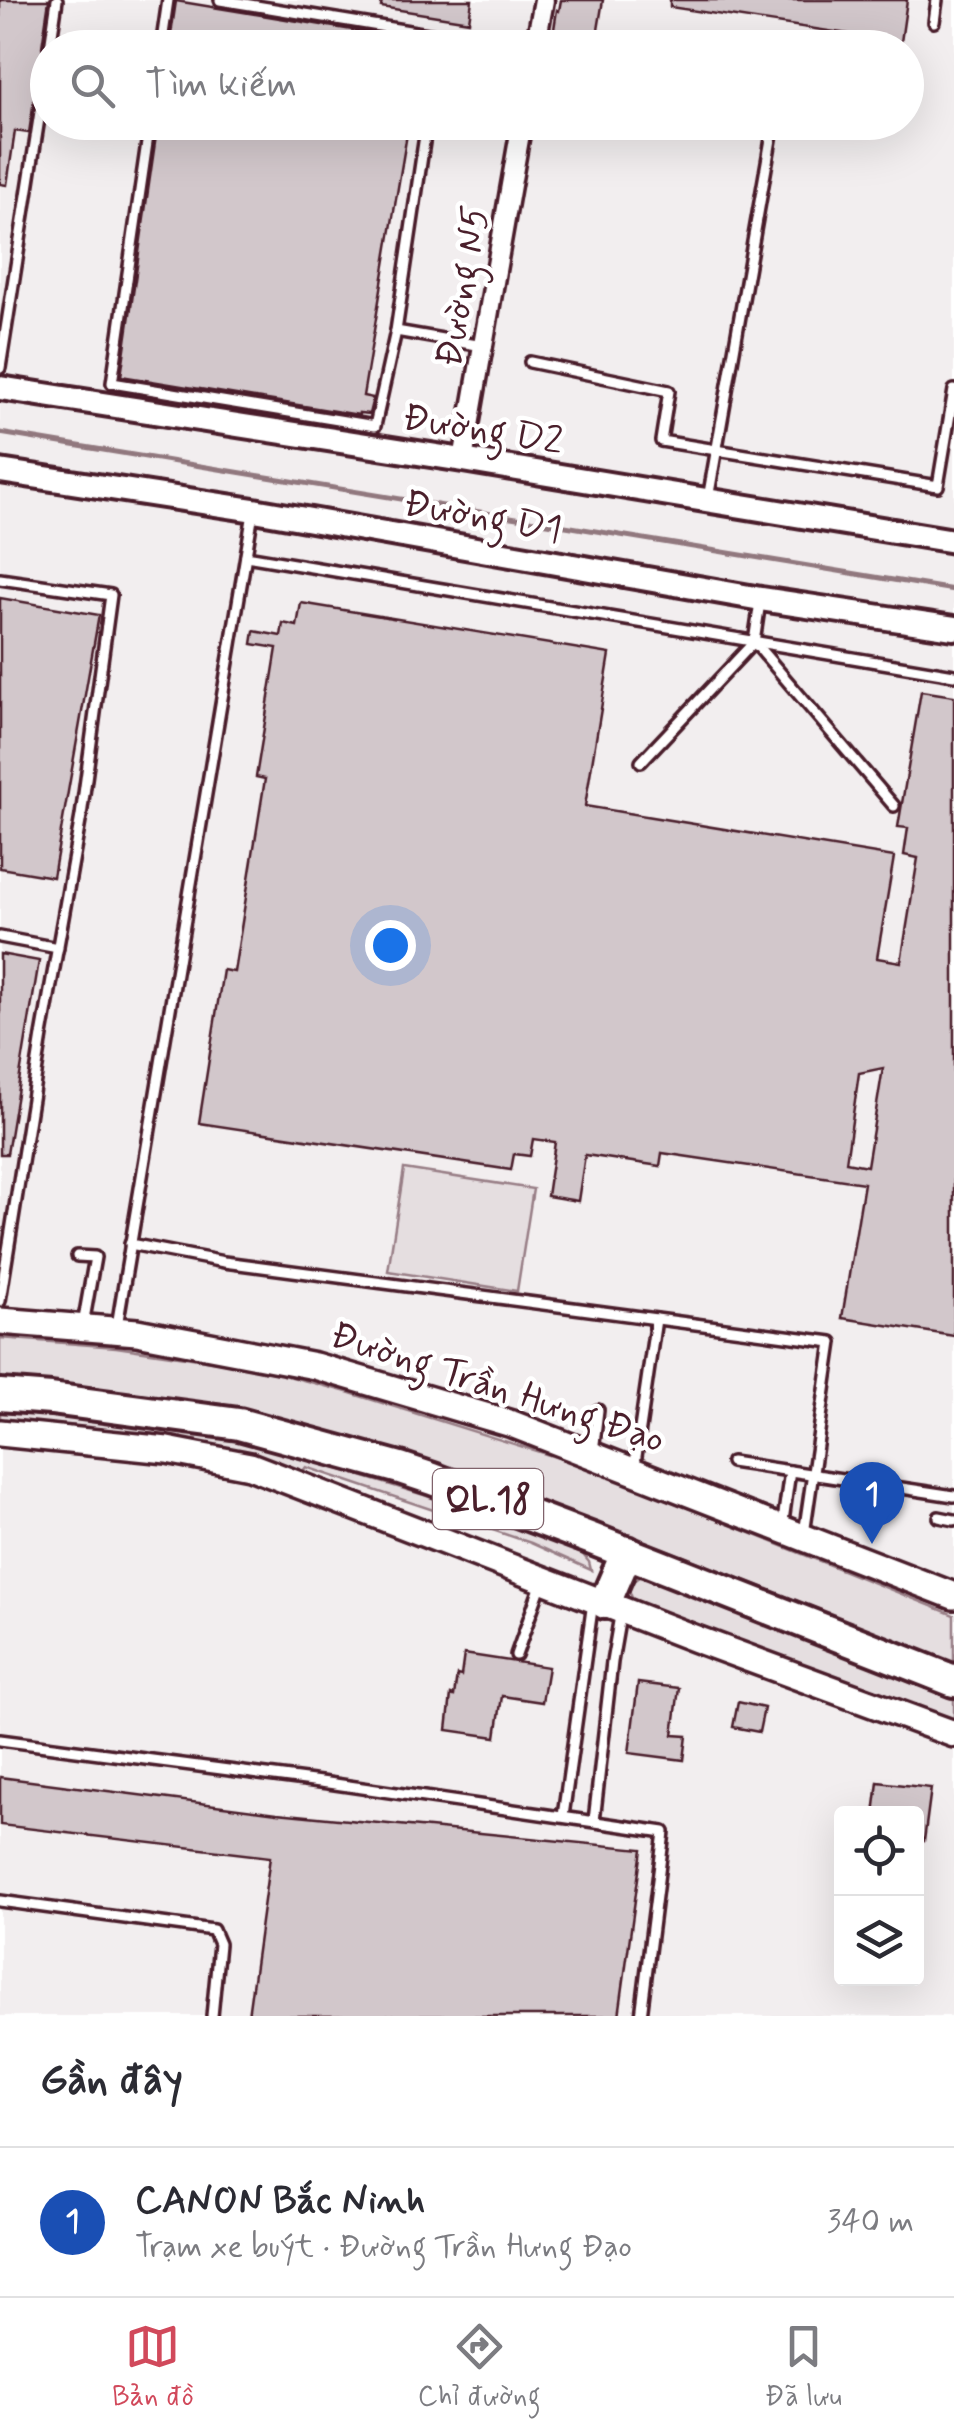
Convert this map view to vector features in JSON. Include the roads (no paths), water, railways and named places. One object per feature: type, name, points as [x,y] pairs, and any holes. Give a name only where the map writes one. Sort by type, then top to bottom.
[{"type":"highway","name":"QL.18","points":[[0,1395],[51,1398],[240,1424],[434,1479],[954,1681]]},
{"type":"highway","points":[[606,1604],[627,1552]]},
{"type":"main road","name":"Đường Trần Hưng Đạo","points":[[0,1321],[137,1332],[315,1366],[512,1424],[954,1596]]},
{"type":"main road","points":[[0,1433],[167,1450],[250,1466],[696,1640],[954,1734]]},
{"type":"street","points":[[538,30],[544,0]]},
{"type":"street","name":"Đường N5","points":[[463,460],[519,140]]},
{"type":"street","name":"Đường D2","points":[[0,388],[954,541]]},
{"type":"street","name":"Đường D1","points":[[0,471],[954,628]]},
{"type":"lane","points":[[53,30],[57,0]]},
{"type":"lane","points":[[164,30],[168,0]]},
{"type":"lane","points":[[220,0],[403,30]]},
{"type":"lane","points":[[934,22],[937,0]]},
{"type":"lane","points":[[0,368],[5,298],[34,140]]},
{"type":"lane","points":[[147,140],[112,384],[376,426],[396,331],[424,140]]},
{"type":"lane","points":[[707,501],[771,140]]},
{"type":"lane","points":[[396,331],[483,346]]},
{"type":"lane","points":[[530,362],[669,391],[661,441],[938,486],[954,390]]},
{"type":"lane","points":[[116,1330],[254,510]]},
{"type":"lane","points":[[246,556],[954,675]]},
{"type":"lane","points":[[0,579],[111,595],[81,816],[0,1300]]},
{"type":"lane","points":[[641,762],[754,642],[761,599]]},
{"type":"lane","points":[[754,642],[894,806]]},
{"type":"lane","points":[[0,937],[58,948]]},
{"type":"lane","points":[[130,1244],[224,1262],[832,1342],[813,1474],[793,1532]]},
{"type":"lane","points":[[77,1256],[95,1257],[83,1328]]},
{"type":"lane","points":[[634,1471],[656,1320]]},
{"type":"lane","points":[[593,1455],[598,1410]]},
{"type":"lane","points":[[732,1462],[954,1496]]},
{"type":"lane","points":[[790,1471],[793,1532]]},
{"type":"lane","points":[[939,1516],[954,1520]]},
{"type":"lane","points":[[516,1655],[543,1580]]},
{"type":"lane","points":[[563,1816],[606,1604]]},
{"type":"lane","points":[[594,1821],[612,1662],[606,1604]]},
{"type":"lane","points":[[0,1740],[664,1832],[641,2016]]},
{"type":"lane","points":[[0,1901],[212,1930],[218,1944],[212,2016]]},
{"type":"waterway","points":[[0,433],[954,590]]},
{"type":"place","name":"CANON Bắc Ninh","points":[[872,1544]]}]
